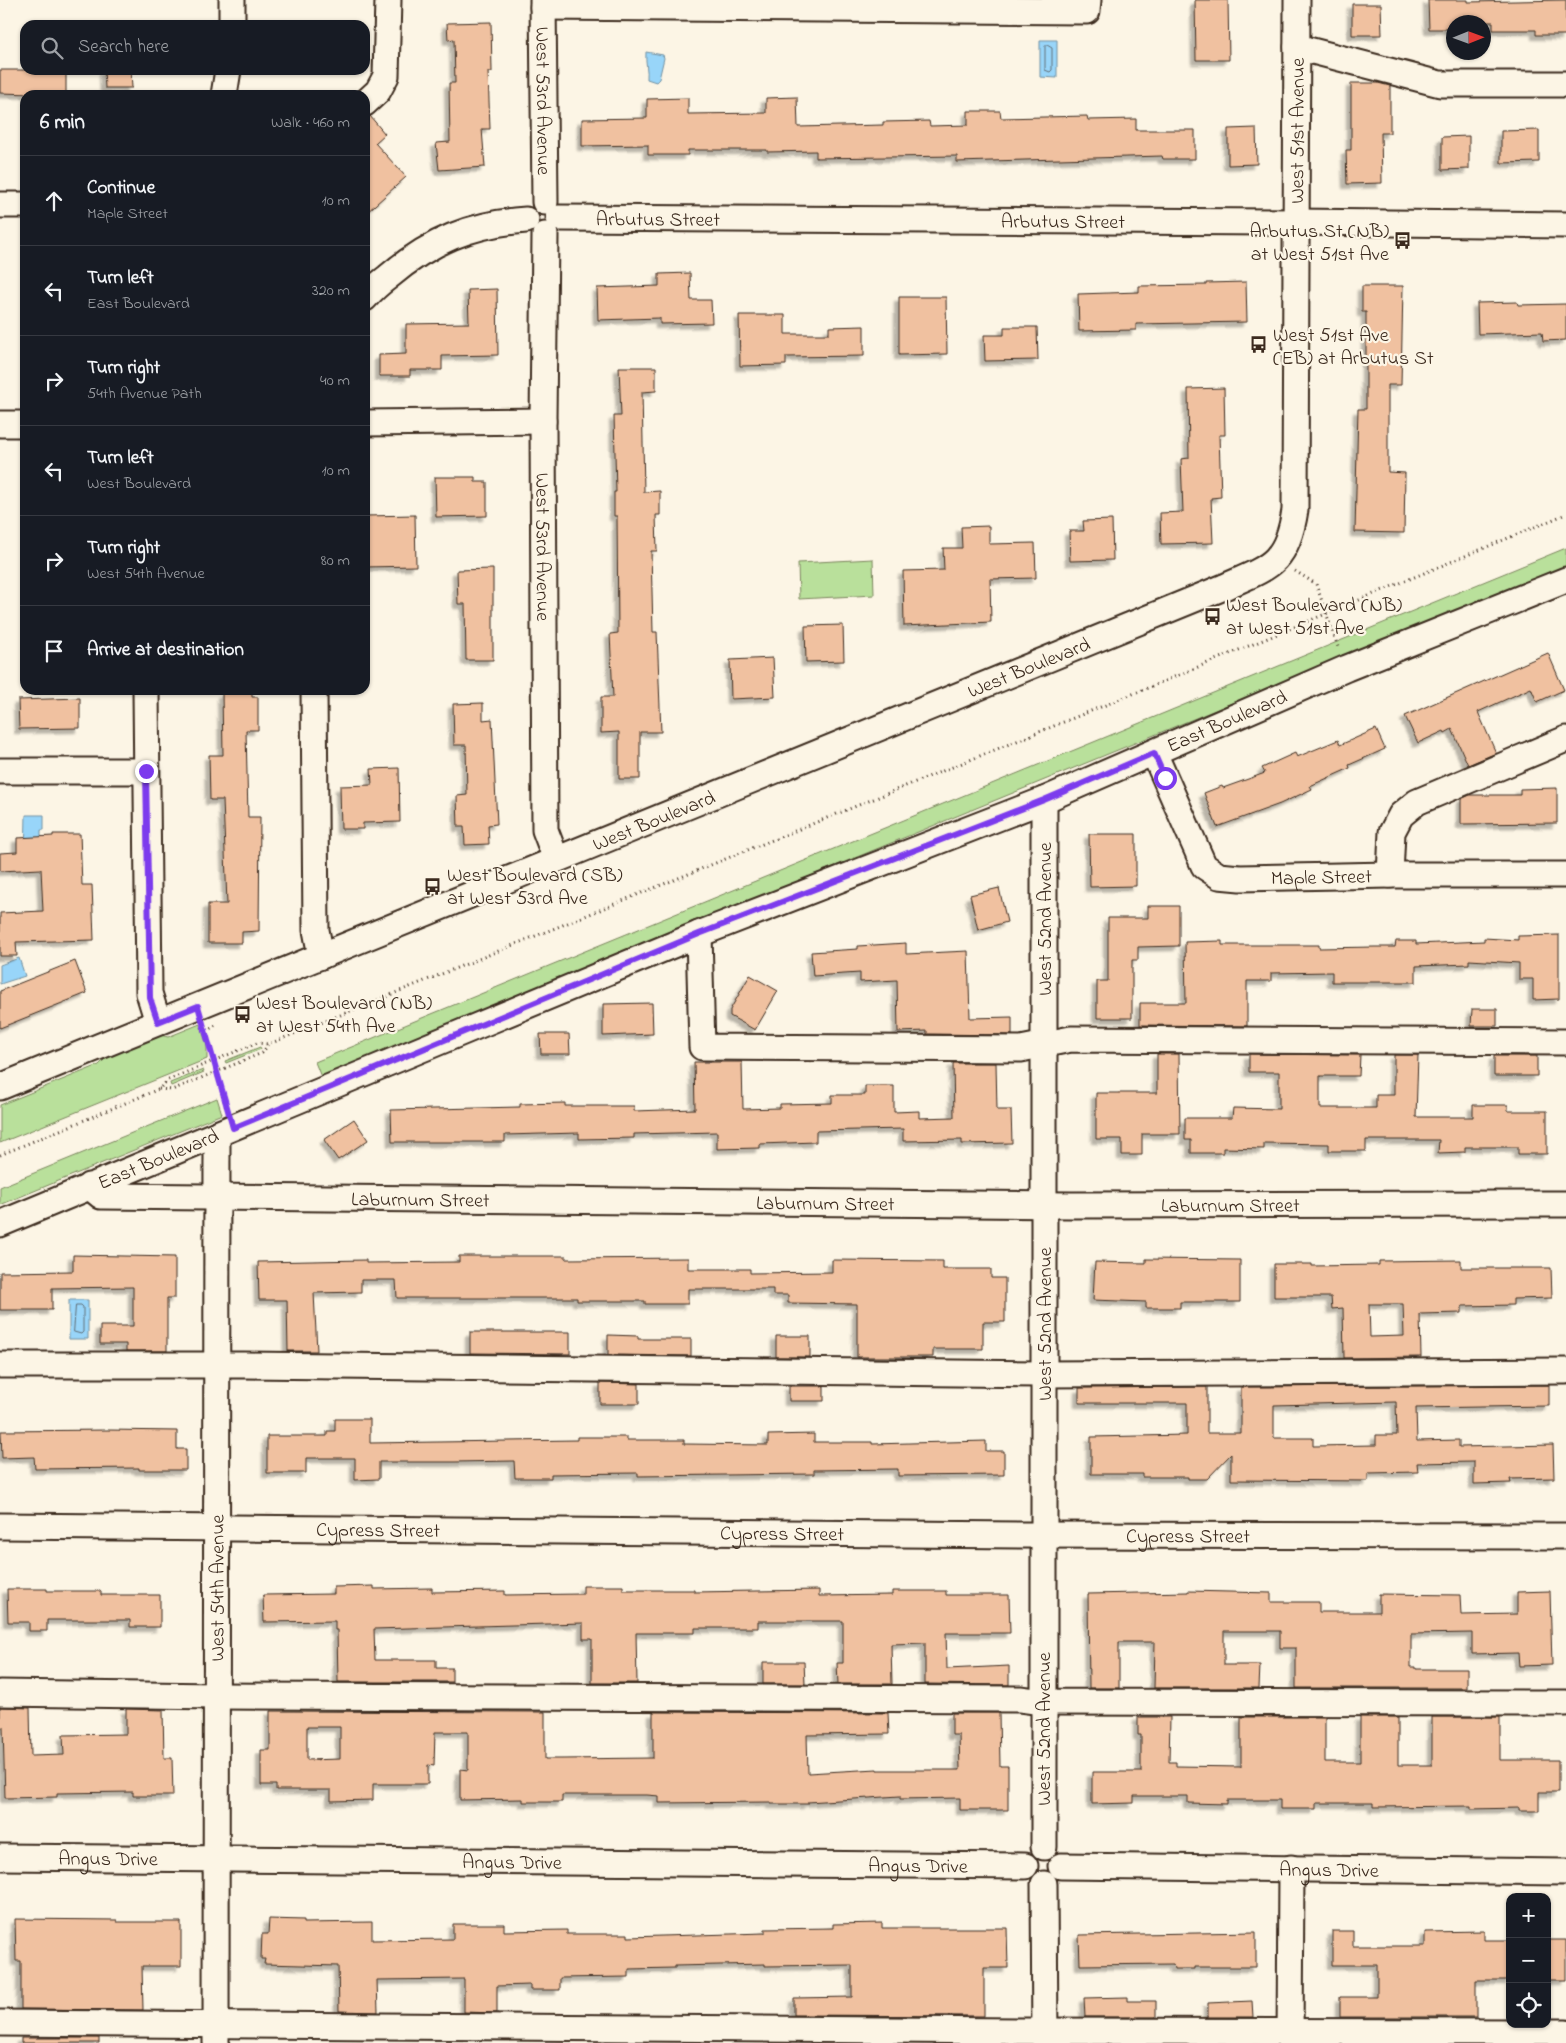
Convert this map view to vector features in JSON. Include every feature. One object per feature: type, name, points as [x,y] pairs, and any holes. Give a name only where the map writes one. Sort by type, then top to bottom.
[{"type":"street","points":[[232,0],[232,20]]},
{"type":"street","points":[[370,98],[378,91],[386,76],[388,0]]},
{"type":"street","points":[[543,3],[1087,11],[1088,0]]},
{"type":"street","name":"West 51st Avenue","points":[[1277,559],[1286,546],[1292,531],[1295,510],[1297,0]]},
{"type":"street","name":"West 53rd Avenue","points":[[543,3],[550,218],[543,421],[545,830],[556,859]]},
{"type":"street","points":[[1297,47],[1440,84],[1566,84]]},
{"type":"street","points":[[225,90],[227,75]]},
{"type":"street","points":[[0,205],[20,205]]},
{"type":"street","points":[[370,294],[411,257],[456,234],[503,222],[526,220],[531,206],[550,218]]},
{"type":"street","name":"Arbutus Street","points":[[550,218],[1295,222],[1566,226]]},
{"type":"street","points":[[370,423],[543,421]]},
{"type":"street","points":[[0,424],[20,424]]},
{"type":"street","name":"West Boulevard","points":[[0,1087],[1224,587],[1262,570],[1277,559]]},
{"type":"street","name":"East Boulevard","points":[[0,1224],[699,934],[1044,800],[1347,668],[1566,580]]},
{"type":"street","points":[[146,695],[149,994],[158,1022]]},
{"type":"street","points":[[314,695],[316,930],[321,956]]},
{"type":"street","points":[[1390,875],[1392,832],[1401,815],[1417,802],[1566,739]]},
{"type":"street","name":"Maple Street","points":[[1154,753],[1204,866],[1219,876],[1240,878],[1390,875],[1566,875]]},
{"type":"street","points":[[0,771],[146,771]]},
{"type":"street","name":"West 52nd Avenue","points":[[1044,800],[1044,1848]]},
{"type":"street","points":[[699,934],[702,1047],[1021,1049],[1071,1039],[1566,1042]]},
{"type":"street","name":"West 54th Avenue","points":[[216,2034],[218,1198],[225,1131]]},
{"type":"street","name":"Laburnum Street","points":[[89,1186],[101,1196],[218,1198],[1044,1204],[1566,1204]]},
{"type":"street","points":[[0,1364],[1044,1374],[1566,1371]]},
{"type":"street","name":"Cypress Street","points":[[0,1526],[1043,1535],[1566,1536]]},
{"type":"street","points":[[0,1693],[216,1696],[1020,1699],[1043,1702],[1566,1703]]},
{"type":"street","points":[[1045,2037],[1052,1875],[1056,1854],[1044,1848],[1037,1848],[1030,1852],[1025,1866],[1026,1873],[1031,1879],[1052,1875]]},
{"type":"street","name":"Angus Drive","points":[[0,1857],[1025,1866]]},
{"type":"street","points":[[1290,2037],[1291,1868]]},
{"type":"street","name":"Angus Drive","points":[[1052,1875],[1291,1868],[1566,1872]]},
{"type":"street","points":[[0,2023],[216,2034],[1290,2037],[1566,2032]]},
{"type":"path","points":[[0,1154],[160,1089],[168,1080],[213,1061],[258,1043],[269,1044],[1327,614],[1406,579],[1566,514]]},
{"type":"path","points":[[1277,559],[1316,584],[1347,668]]},
{"type":"path","points":[[198,1006],[216,1072],[225,1131]]},
{"type":"path","points":[[160,1089],[172,1090],[216,1072],[262,1053],[269,1044]]},
{"type":"green space","points":[[1566,548],[1566,566],[321,1077],[315,1062]]},
{"type":"green space","points":[[873,559],[874,595],[799,599],[798,563]]},
{"type":"green space","points":[[200,1024],[207,1044],[207,1059],[0,1143],[0,1105],[99,1065],[107,1057],[157,1034],[168,1037]]},
{"type":"green space","points":[[260,1047],[261,1049],[226,1063],[225,1061]]},
{"type":"green space","points":[[203,1070],[204,1072],[171,1086],[170,1083]]},
{"type":"green space","points":[[217,1098],[222,1114],[0,1205],[0,1187]]},
{"type":"water","points":[[1040,40],[1057,40],[1057,78],[1040,77]]},
{"type":"water","points":[[646,52],[663,55],[664,58],[659,79],[656,82],[647,79]]},
{"type":"water","points":[[26,815],[44,815],[44,830],[41,830],[41,862],[25,862]]},
{"type":"water","points":[[19,958],[25,976],[0,984],[0,965]]},
{"type":"water","points":[[69,1300],[88,1300],[88,1339],[69,1339]]},
{"type":"building","points":[[1195,0],[1228,0],[1229,60],[1196,60]]},
{"type":"building","points":[[1428,0],[1468,0],[1468,2],[1566,0],[1566,35],[1536,35],[1536,30],[1493,30],[1491,15],[1446,15],[1446,29],[1429,29]]},
{"type":"building","points":[[1352,4],[1381,4],[1382,35],[1352,35]]},
{"type":"building","points":[[491,22],[492,72],[488,72],[490,129],[482,129],[485,167],[439,170],[436,143],[450,142],[449,83],[455,83],[454,39],[448,40],[447,23]]},
{"type":"building","points":[[0,70],[20,70],[20,75],[66,75],[66,90],[20,90],[20,94],[0,93]]},
{"type":"building","points":[[104,75],[131,75],[132,88],[105,88]]},
{"type":"building","points":[[1351,83],[1378,83],[1390,86],[1390,133],[1381,133],[1382,183],[1347,184],[1346,150],[1351,150]]},
{"type":"building","points":[[797,97],[798,127],[883,125],[883,122],[929,121],[930,126],[968,125],[968,111],[1000,111],[1001,118],[1087,116],[1088,120],[1136,119],[1136,130],[1195,130],[1195,159],[1163,159],[1162,156],[957,162],[957,156],[816,158],[816,151],[688,150],[688,155],[648,155],[648,145],[582,146],[582,119],[647,118],[647,99],[688,98],[688,114],[766,113],[766,98]]},
{"type":"building","points":[[370,116],[385,134],[375,143],[406,177],[370,209]]},
{"type":"building","points":[[1256,128],[1257,164],[1228,165],[1228,129]]},
{"type":"building","points":[[1539,130],[1539,162],[1501,163],[1501,131]]},
{"type":"building","points":[[1469,136],[1469,169],[1442,170],[1442,137]]},
{"type":"building","points":[[690,273],[691,300],[711,300],[712,323],[660,324],[660,318],[598,320],[597,288],[659,286],[659,274]]},
{"type":"building","points":[[1246,282],[1247,322],[1136,324],[1136,330],[1079,331],[1078,294],[1139,292],[1139,286],[1206,285],[1206,283]]},
{"type":"building","points":[[1362,286],[1403,286],[1401,385],[1388,385],[1388,472],[1405,473],[1404,533],[1355,532],[1358,409],[1366,409],[1366,312],[1362,312]]},
{"type":"building","points":[[497,289],[498,355],[442,356],[442,370],[410,370],[410,376],[379,376],[379,355],[406,354],[406,324],[469,323],[468,290]]},
{"type":"building","points":[[899,297],[946,297],[947,354],[899,355]]},
{"type":"building","points":[[1517,302],[1518,305],[1566,304],[1566,340],[1543,341],[1542,332],[1478,334],[1477,303]]},
{"type":"building","points":[[739,315],[785,315],[785,334],[829,334],[829,327],[864,326],[864,356],[786,357],[786,365],[740,366]]},
{"type":"building","points":[[1004,327],[1037,327],[1038,360],[985,361],[984,335],[1004,335]]},
{"type":"building","points":[[619,367],[656,367],[656,391],[642,392],[644,492],[660,491],[660,515],[656,515],[657,551],[651,551],[653,632],[657,632],[661,732],[640,732],[640,779],[619,779],[619,732],[601,733],[601,697],[613,697],[610,634],[618,633],[617,516],[614,516],[614,492],[616,492],[614,416],[621,416]]},
{"type":"building","points":[[1224,388],[1225,435],[1219,435],[1221,497],[1211,498],[1213,543],[1161,544],[1160,513],[1183,512],[1181,459],[1189,458],[1188,389]]},
{"type":"building","points":[[435,477],[475,477],[475,482],[487,482],[487,516],[436,517]]},
{"type":"building","points":[[415,515],[416,566],[370,567],[370,516]]},
{"type":"building","points":[[1112,520],[1113,560],[1070,561],[1069,531],[1084,531],[1083,521]]},
{"type":"building","points":[[989,526],[989,544],[1035,543],[1036,578],[990,579],[991,622],[904,626],[903,571],[944,570],[943,548],[962,548],[961,527]]},
{"type":"building","points":[[493,569],[493,660],[466,660],[465,604],[458,604],[457,570]]},
{"type":"building","points":[[843,625],[844,661],[806,662],[805,626]]},
{"type":"building","points":[[1548,653],[1564,690],[1537,702],[1531,688],[1478,712],[1496,753],[1468,765],[1452,729],[1418,743],[1405,716]]},
{"type":"building","points":[[773,658],[775,697],[731,699],[730,660]]},
{"type":"building","points":[[222,695],[252,695],[252,697],[258,697],[258,730],[246,730],[248,817],[260,817],[259,931],[242,932],[242,943],[208,943],[208,904],[227,904],[223,800],[210,800],[209,755],[223,755]]},
{"type":"building","points":[[80,698],[80,728],[19,729],[18,700]]},
{"type":"building","points":[[483,703],[483,720],[492,719],[497,824],[488,825],[489,844],[465,845],[464,827],[458,827],[457,796],[467,795],[466,745],[454,745],[453,704]]},
{"type":"building","points":[[1376,729],[1385,749],[1349,765],[1350,768],[1310,786],[1312,789],[1280,804],[1217,827],[1204,793],[1265,773],[1262,768],[1295,753],[1297,757],[1338,740],[1340,745]]},
{"type":"building","points":[[399,768],[400,822],[363,823],[363,829],[341,829],[340,786],[372,785],[371,769]]},
{"type":"building","points":[[1557,788],[1557,823],[1461,824],[1461,799],[1470,795],[1520,795],[1520,789]]},
{"type":"building","points":[[53,834],[80,834],[82,885],[92,885],[94,940],[16,942],[17,956],[0,956],[0,913],[43,911],[41,869],[0,871],[0,853],[17,852],[17,838],[53,836]]},
{"type":"building","points":[[1089,834],[1136,834],[1136,886],[1090,887]]},
{"type":"building","points":[[999,888],[1007,922],[978,930],[970,895]]},
{"type":"building","points":[[1148,906],[1179,906],[1179,946],[1138,947],[1138,960],[1132,960],[1132,1018],[1097,1018],[1097,981],[1108,981],[1108,918],[1148,918]]},
{"type":"building","points":[[1559,935],[1559,999],[1533,1000],[1533,979],[1519,979],[1519,963],[1469,960],[1469,964],[1416,966],[1416,982],[1332,982],[1332,972],[1271,973],[1271,981],[1247,981],[1247,1026],[1140,1025],[1140,1003],[1186,1003],[1185,942],[1222,941],[1222,945],[1319,945],[1319,948],[1395,947],[1396,941],[1416,941],[1416,944],[1484,941],[1484,938],[1518,940],[1518,936]]},
{"type":"building","points":[[906,943],[906,954],[968,951],[970,1018],[1012,1017],[1012,1035],[927,1034],[927,1031],[898,1032],[897,980],[860,982],[860,973],[813,976],[811,952],[858,949],[858,946]]},
{"type":"building","points":[[75,961],[87,993],[0,1028],[0,991]]},
{"type":"building","points":[[750,975],[778,991],[755,1030],[730,1016],[730,1010]]},
{"type":"building","points":[[652,1003],[653,1034],[603,1036],[603,1004]]},
{"type":"building","points":[[1472,1009],[1497,1009],[1497,1026],[1471,1026]]},
{"type":"building","points":[[540,1034],[569,1034],[570,1054],[541,1054]]},
{"type":"building","points":[[1157,1054],[1179,1054],[1180,1134],[1142,1134],[1142,1155],[1122,1155],[1122,1139],[1096,1139],[1096,1093],[1157,1093]]},
{"type":"building","points":[[1249,1054],[1360,1055],[1359,1076],[1320,1076],[1320,1108],[1376,1108],[1376,1095],[1394,1095],[1394,1055],[1418,1055],[1416,1117],[1473,1117],[1473,1105],[1508,1105],[1508,1111],[1547,1111],[1547,1154],[1518,1154],[1518,1147],[1465,1147],[1465,1152],[1438,1153],[1439,1140],[1366,1140],[1366,1151],[1329,1151],[1329,1144],[1264,1143],[1264,1149],[1223,1148],[1223,1153],[1191,1153],[1191,1140],[1185,1140],[1185,1118],[1232,1118],[1233,1108],[1279,1109],[1279,1072],[1249,1072]]},
{"type":"building","points":[[1494,1056],[1537,1056],[1537,1076],[1494,1076]]},
{"type":"building","points":[[694,1062],[742,1062],[743,1109],[780,1108],[780,1104],[832,1103],[832,1095],[865,1095],[865,1086],[894,1086],[894,1112],[919,1111],[919,1118],[954,1117],[953,1063],[996,1063],[997,1110],[1011,1110],[1012,1143],[962,1144],[962,1140],[903,1141],[903,1129],[816,1131],[816,1142],[760,1144],[760,1148],[717,1149],[717,1132],[634,1134],[634,1138],[579,1139],[579,1133],[505,1135],[505,1142],[392,1142],[391,1110],[520,1107],[520,1104],[565,1103],[565,1106],[634,1106],[634,1111],[695,1109]]},
{"type":"building","points":[[354,1119],[368,1140],[338,1160],[324,1140]]},
{"type":"building","points":[[73,1255],[175,1257],[175,1298],[167,1298],[167,1351],[126,1351],[126,1344],[100,1344],[100,1326],[133,1326],[133,1287],[52,1288],[52,1310],[0,1310],[0,1272],[73,1271]]},
{"type":"building","points":[[459,1256],[566,1256],[566,1259],[688,1258],[688,1269],[750,1269],[750,1273],[832,1272],[832,1260],[943,1261],[943,1269],[991,1269],[991,1278],[1005,1278],[1005,1322],[983,1322],[983,1349],[933,1349],[933,1357],[857,1357],[857,1304],[788,1303],[788,1295],[773,1295],[773,1289],[688,1289],[688,1304],[645,1304],[645,1301],[577,1301],[577,1298],[397,1298],[396,1280],[361,1280],[361,1292],[314,1293],[317,1351],[288,1351],[287,1300],[259,1300],[258,1262],[366,1260],[366,1263],[459,1262]]},
{"type":"building","points":[[1146,1259],[1240,1260],[1240,1302],[1180,1302],[1180,1308],[1146,1308],[1146,1302],[1093,1300],[1095,1262],[1146,1263]]},
{"type":"building","points":[[1461,1260],[1461,1268],[1551,1268],[1552,1298],[1513,1299],[1513,1305],[1462,1306],[1462,1313],[1420,1314],[1421,1357],[1344,1358],[1343,1308],[1332,1309],[1331,1297],[1274,1297],[1274,1264],[1312,1264],[1312,1266],[1379,1265],[1379,1261]],"holes":[[[1369,1304],[1403,1304],[1404,1336],[1370,1337]]]},
{"type":"building","points":[[470,1332],[570,1332],[570,1354],[470,1353]]},
{"type":"building","points":[[608,1335],[638,1336],[638,1339],[691,1339],[691,1356],[608,1355]]},
{"type":"building","points":[[776,1336],[810,1336],[810,1357],[776,1357]]},
{"type":"building","points":[[600,1383],[639,1384],[639,1404],[600,1404]]},
{"type":"building","points":[[1549,1385],[1549,1406],[1416,1408],[1417,1441],[1459,1440],[1459,1447],[1553,1445],[1554,1478],[1510,1479],[1511,1483],[1474,1484],[1474,1462],[1417,1463],[1418,1472],[1368,1473],[1368,1481],[1231,1480],[1231,1454],[1207,1479],[1142,1477],[1142,1474],[1091,1474],[1091,1437],[1187,1435],[1187,1403],[1079,1403],[1079,1388],[1207,1387],[1207,1433],[1241,1433],[1241,1387]],"holes":[[[1396,1402],[1397,1435],[1376,1435],[1376,1445],[1313,1446],[1313,1438],[1274,1438],[1274,1405]]]},
{"type":"building","points":[[789,1386],[824,1386],[824,1401],[789,1401]]},
{"type":"building","points":[[335,1419],[370,1419],[370,1443],[577,1440],[577,1437],[627,1437],[627,1440],[684,1440],[684,1444],[768,1445],[768,1435],[814,1434],[814,1442],[872,1442],[872,1444],[986,1441],[986,1451],[1004,1451],[1004,1475],[898,1476],[898,1469],[814,1470],[814,1474],[638,1476],[638,1473],[551,1474],[551,1478],[515,1478],[514,1461],[379,1462],[379,1479],[355,1480],[355,1458],[306,1458],[306,1473],[267,1473],[267,1436],[327,1436],[327,1431],[335,1431]]},
{"type":"building","points":[[1,1431],[177,1431],[177,1449],[186,1449],[186,1470],[139,1470],[139,1468],[35,1469],[34,1457],[2,1458]]},
{"type":"building","points":[[374,1586],[374,1589],[432,1588],[432,1592],[505,1591],[505,1595],[583,1594],[583,1586],[623,1586],[623,1590],[694,1590],[694,1592],[819,1590],[819,1596],[892,1595],[892,1591],[946,1591],[946,1595],[1009,1595],[1010,1633],[946,1633],[947,1669],[1009,1666],[1009,1685],[925,1684],[925,1643],[891,1644],[892,1684],[838,1684],[837,1663],[843,1663],[843,1621],[758,1621],[758,1628],[695,1628],[695,1633],[636,1633],[637,1683],[592,1683],[592,1639],[583,1639],[583,1623],[374,1629],[375,1660],[436,1660],[436,1668],[452,1668],[452,1682],[338,1682],[337,1630],[335,1630],[335,1621],[264,1622],[263,1595],[334,1594],[334,1587]]},
{"type":"building","points":[[7,1589],[101,1591],[101,1595],[160,1595],[160,1627],[130,1627],[130,1620],[47,1620],[47,1631],[29,1631],[29,1622],[8,1622]]},
{"type":"building","points":[[1188,1591],[1271,1593],[1271,1602],[1319,1602],[1319,1612],[1379,1612],[1379,1594],[1460,1595],[1461,1615],[1517,1614],[1517,1592],[1550,1591],[1552,1665],[1519,1666],[1518,1653],[1472,1654],[1472,1633],[1411,1634],[1411,1667],[1416,1667],[1416,1669],[1467,1669],[1467,1688],[1296,1688],[1296,1648],[1280,1648],[1280,1631],[1224,1631],[1224,1665],[1260,1665],[1259,1688],[1154,1688],[1155,1642],[1119,1642],[1119,1688],[1089,1688],[1088,1594]]},
{"type":"building","points":[[763,1662],[804,1662],[805,1684],[763,1684]]},
{"type":"building","points":[[0,1707],[30,1708],[31,1756],[64,1755],[63,1735],[126,1734],[126,1709],[163,1710],[164,1758],[172,1758],[173,1796],[133,1796],[133,1792],[57,1793],[57,1797],[5,1798],[3,1727],[0,1728]]},
{"type":"building","points":[[270,1711],[545,1712],[545,1759],[653,1758],[653,1712],[888,1713],[889,1734],[807,1735],[808,1773],[877,1769],[960,1770],[959,1735],[952,1735],[952,1713],[999,1713],[1000,1766],[1008,1766],[1008,1810],[960,1810],[960,1798],[900,1799],[900,1796],[808,1802],[808,1804],[771,1804],[771,1802],[659,1803],[659,1796],[647,1795],[562,1795],[562,1802],[523,1802],[523,1799],[460,1800],[460,1769],[468,1770],[468,1732],[435,1732],[434,1766],[428,1765],[428,1784],[373,1784],[373,1800],[331,1801],[331,1790],[276,1790],[276,1785],[261,1785],[261,1750],[270,1750]],"holes":[[[307,1727],[340,1727],[340,1759],[307,1760]]]},
{"type":"building","points":[[1138,1717],[1170,1717],[1169,1762],[1176,1762],[1176,1766],[1241,1767],[1241,1717],[1325,1717],[1325,1762],[1360,1762],[1360,1717],[1398,1717],[1398,1765],[1432,1765],[1432,1717],[1500,1717],[1500,1760],[1558,1760],[1558,1792],[1539,1792],[1539,1811],[1519,1811],[1519,1808],[1471,1809],[1471,1806],[1373,1807],[1373,1803],[1316,1803],[1316,1809],[1280,1809],[1280,1800],[1227,1800],[1227,1804],[1188,1803],[1188,1796],[1134,1796],[1134,1803],[1092,1804],[1092,1772],[1141,1772],[1141,1735],[1138,1735]]},
{"type":"building","points":[[15,1919],[181,1922],[181,1966],[142,1966],[143,2010],[21,2009],[21,1961],[16,1961]]},
{"type":"building","points":[[269,1919],[304,1920],[304,1923],[372,1922],[372,1940],[453,1939],[453,1924],[504,1924],[504,1931],[567,1930],[567,1934],[628,1934],[628,1937],[765,1933],[765,1929],[833,1928],[833,1924],[882,1923],[882,1928],[1007,1928],[1008,1968],[984,1968],[984,2016],[794,2015],[794,1998],[852,1997],[852,1965],[765,1966],[765,1964],[629,1969],[629,1977],[560,1978],[560,1990],[530,1990],[530,1985],[497,1986],[497,2013],[464,2012],[464,1979],[377,1980],[378,2012],[339,2011],[338,1966],[264,1964],[265,1959],[261,1959],[262,1934],[268,1934]]},
{"type":"building","points":[[1332,1931],[1353,1931],[1353,1946],[1425,1946],[1425,1932],[1484,1931],[1484,1940],[1506,1940],[1506,1980],[1476,1980],[1476,2017],[1340,2017],[1340,1997],[1377,1997],[1377,1965],[1332,1965]]},
{"type":"building","points":[[1256,1932],[1256,1967],[1174,1969],[1173,1964],[1080,1965],[1079,1935]]},
{"type":"building","points":[[1551,1940],[1566,1940],[1566,1980],[1551,1980]]},
{"type":"building","points":[[1128,1997],[1128,2001],[1156,2001],[1156,2017],[1085,2017],[1084,1998]]},
{"type":"building","points":[[1252,2001],[1253,2017],[1208,2017],[1208,2003]]},
{"type":"building","points":[[21,2038],[99,2038],[99,2043],[21,2043]]},
{"type":"place","name":"Arbutus St (NB) at West 51st Ave","points":[[1403,241]]},
{"type":"place","name":"West 51st Ave (EB) at Arbutus St","points":[[1259,345]]},
{"type":"place","name":"West Boulevard (NB) at West 51st Ave","points":[[1212,616]]},
{"type":"place","name":"West Boulevard (SB) at West 53rd Ave","points":[[433,886]]},
{"type":"place","name":"West Boulevard (NB) at West 54th Ave","points":[[242,1014]]},
{"type":"route","points":[[146,771],[149,994],[158,1022],[198,1006],[233,1128],[699,934],[1044,800],[1154,753],[1165,778]]}]
